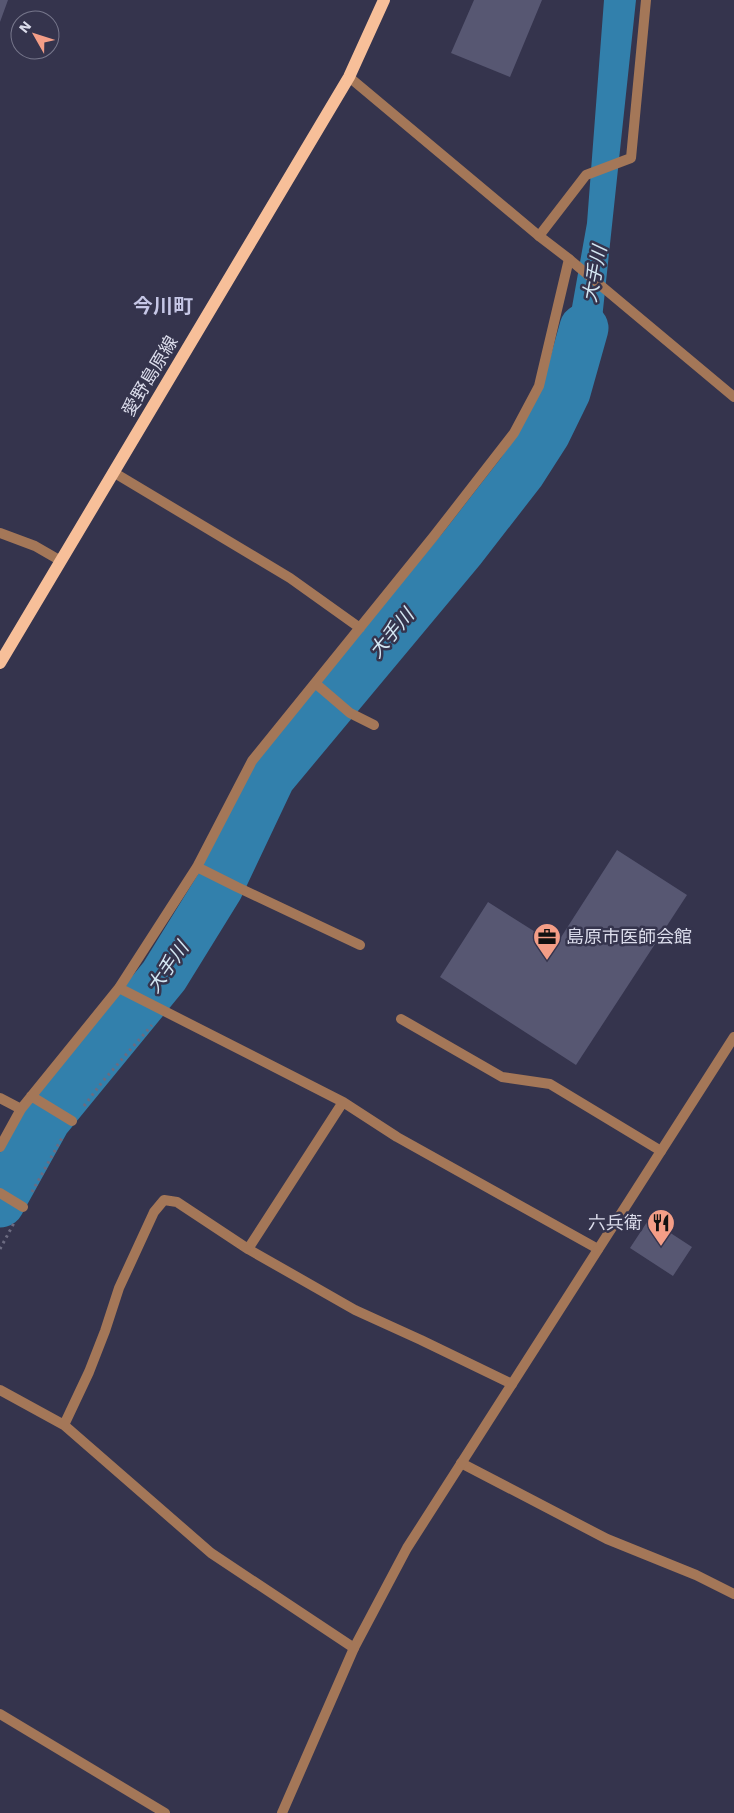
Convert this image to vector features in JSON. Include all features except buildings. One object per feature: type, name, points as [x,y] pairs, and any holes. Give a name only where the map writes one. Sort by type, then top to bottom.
[{"type":"main road","name":"愛野島原線","points":[[0,663],[112,472],[349,77],[384,0]]},
{"type":"street","points":[[539,236],[586,175],[631,158],[646,0]]},
{"type":"street","points":[[349,77],[734,397]]},
{"type":"street","points":[[0,1147],[20,1109],[33,1097],[119,988],[201,869],[252,760],[318,686],[360,628],[514,433],[539,386],[572,261]]},
{"type":"street","points":[[112,472],[290,578],[360,628]]},
{"type":"street","points":[[0,533],[35,546],[61,561]]},
{"type":"street","points":[[318,686],[350,713],[374,726]]},
{"type":"street","points":[[201,869],[360,945]]},
{"type":"street","points":[[119,988],[343,1102],[397,1137],[598,1249]]},
{"type":"street","points":[[400,1019],[502,1077],[550,1084],[661,1151]]},
{"type":"street","points":[[282,1813],[354,1648],[407,1548],[734,1037]]},
{"type":"street","points":[[33,1097],[70,1120]]},
{"type":"street","points":[[0,1098],[20,1109]]},
{"type":"street","points":[[248,1249],[343,1102]]},
{"type":"street","points":[[0,1193],[20,1206]]},
{"type":"street","points":[[64,1425],[102,1340],[118,1288],[154,1212],[164,1200],[177,1202],[248,1249],[355,1310],[512,1384]]},
{"type":"street","points":[[0,1390],[64,1425],[211,1553],[354,1648]]},
{"type":"street","points":[[461,1463],[607,1539],[696,1575],[734,1594]]},
{"type":"street","points":[[0,1714],[165,1813]]},
{"type":"path","points":[[0,1249],[20,1206],[70,1120],[162,1011]]},
{"type":"water","points":[[604,0],[636,0],[600,338],[566,392],[572,307],[587,223]]},
{"type":"waterway","name":"大手川","points":[[0,1203],[46,1120],[164,976],[219,887],[271,777],[462,548],[521,472],[546,433],[566,392],[584,328]]},
{"type":"place","name":"島原市医師会館","points":[[547,961]]},
{"type":"place","name":"六兵衛","points":[[661,1247]]},
{"type":"district","name":"今川町","points":[[163,306]]}]
